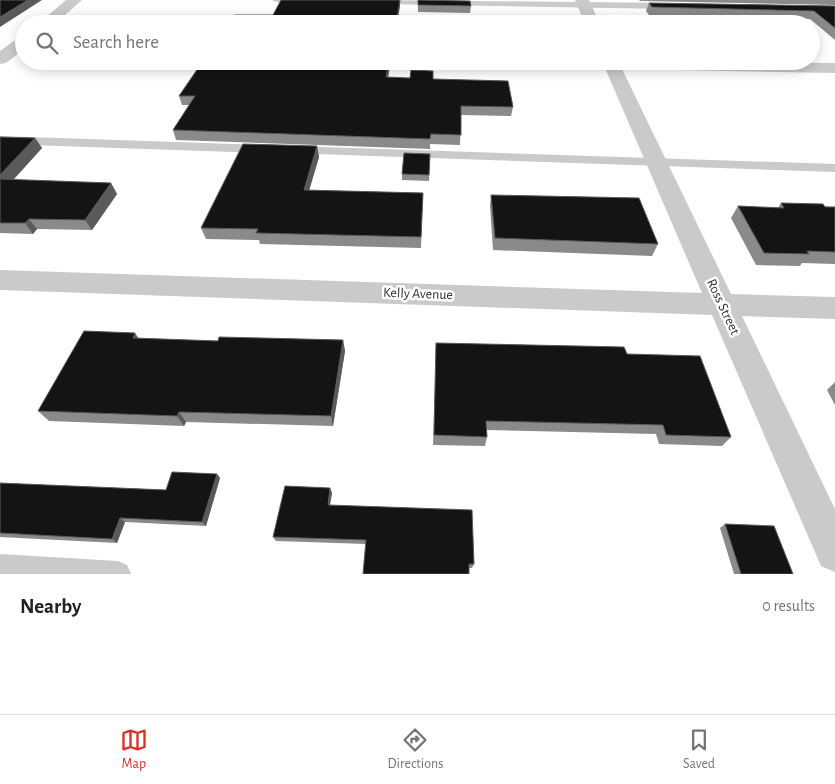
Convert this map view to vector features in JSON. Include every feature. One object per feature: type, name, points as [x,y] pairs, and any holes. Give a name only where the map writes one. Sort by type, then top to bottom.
[{"type":"street","points":[[56,15],[75,0]]},
{"type":"street","points":[[583,2],[589,15]]},
{"type":"street","points":[[820,68],[835,68]]},
{"type":"street","name":"Ross Street","points":[[615,70],[835,552]]},
{"type":"street","name":"Kelly Avenue","points":[[0,280],[835,308]]},
{"type":"lane","points":[[276,0],[315,1]]},
{"type":"lane","points":[[365,1],[583,2],[677,6]]},
{"type":"lane","points":[[0,140],[835,168]]},
{"type":"lane","points":[[0,567],[118,574]]},
{"type":"building","points":[[0,0],[28,0],[0,17]]},
{"type":"building","points":[[281,0],[400,0],[398,15],[273,15]]},
{"type":"building","points":[[418,0],[470,1],[471,6],[418,5]]},
{"type":"building","points":[[649,3],[835,6],[835,28],[814,11],[652,7]]},
{"type":"building","points":[[197,70],[387,70],[386,77],[410,78],[411,70],[433,71],[433,79],[508,81],[513,107],[461,106],[461,135],[431,134],[430,139],[173,130],[195,96],[179,96]]},
{"type":"building","points":[[0,137],[35,138],[0,175]]},
{"type":"building","points":[[243,144],[317,146],[304,190],[423,193],[421,237],[256,233],[258,229],[201,228]]},
{"type":"building","points":[[404,153],[430,154],[429,175],[402,174]]},
{"type":"building","points":[[0,179],[111,183],[85,220],[29,219],[25,223],[0,223]]},
{"type":"building","points":[[491,195],[639,198],[658,244],[495,238]]},
{"type":"building","points":[[781,203],[823,204],[825,207],[835,207],[835,252],[807,251],[809,254],[764,253],[738,206],[784,208]]},
{"type":"building","points":[[84,331],[135,333],[133,338],[218,341],[219,337],[343,340],[331,416],[179,412],[177,416],[38,411]]},
{"type":"building","points":[[436,343],[624,347],[627,354],[700,356],[731,437],[666,435],[663,425],[486,421],[487,437],[434,435]]},
{"type":"building","points":[[172,472],[217,474],[202,522],[120,518],[112,539],[0,533],[0,483],[166,490]]},
{"type":"building","points":[[285,486],[330,488],[328,505],[472,510],[474,564],[469,564],[469,574],[363,574],[366,540],[273,537]]},
{"type":"building","points":[[725,524],[774,526],[793,574],[741,574]]}]
